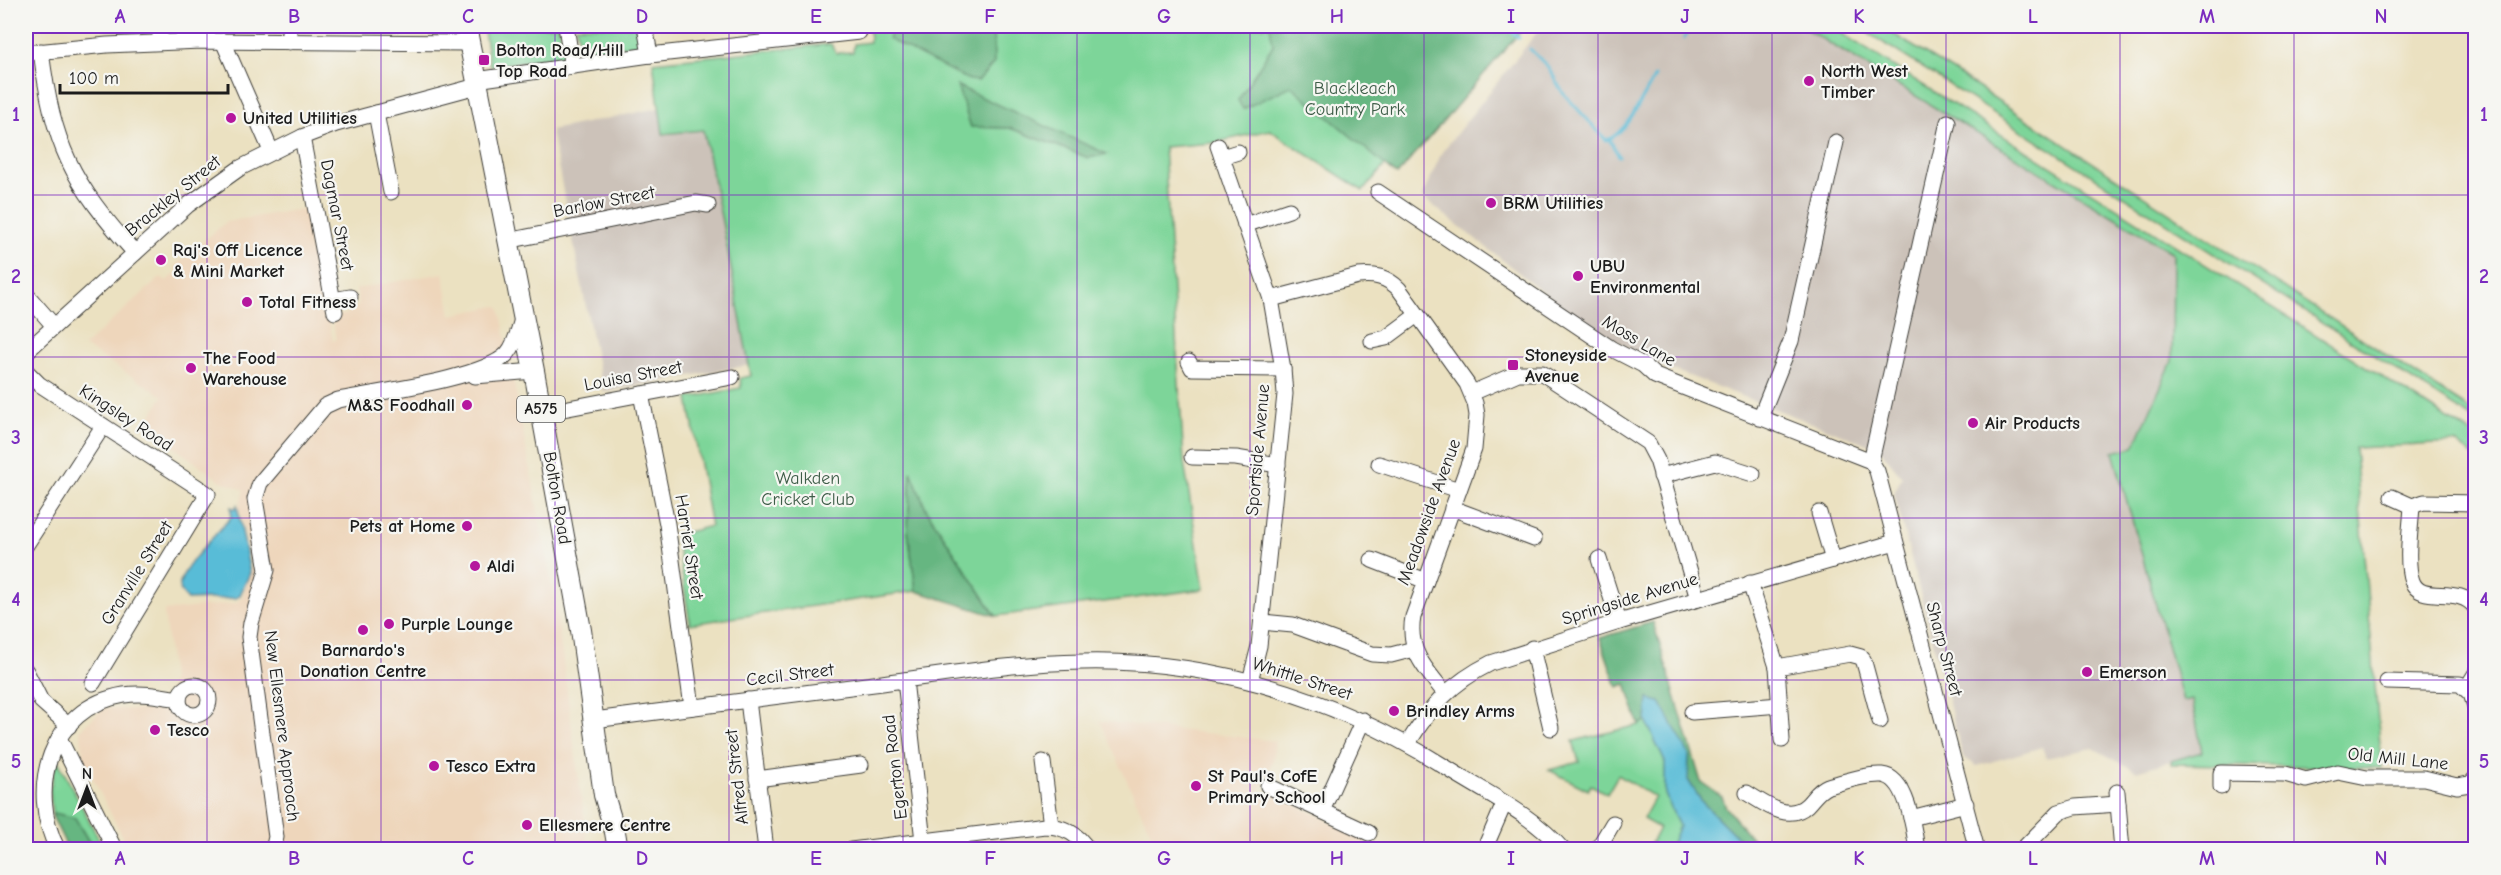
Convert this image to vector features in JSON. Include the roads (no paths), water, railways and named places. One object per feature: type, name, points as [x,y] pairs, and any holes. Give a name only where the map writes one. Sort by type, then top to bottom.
[{"type":"main road","name":"Bolton Road","points":[[468,34],[542,413],[579,622],[604,795],[618,849]]},
{"type":"main road","name":"Bolton Road","points":[[604,795],[602,831],[604,849]]},
{"type":"street","points":[[160,26],[160,42]]},
{"type":"street","points":[[289,26],[289,42]]},
{"type":"street","points":[[566,26],[572,65]]},
{"type":"street","points":[[645,26],[650,55]]},
{"type":"street","name":"Brackley Street","points":[[26,352],[206,190],[240,168],[302,137],[477,83],[572,65],[650,55],[840,39],[859,32]]},
{"type":"street","points":[[135,253],[91,202],[76,178],[63,152],[33,52],[160,42],[289,42],[468,34]]},
{"type":"street","points":[[223,41],[271,152]]},
{"type":"street","points":[[376,113],[393,182]]},
{"type":"street","points":[[1871,461],[1947,122]]},
{"type":"street","name":"Dagmar Street","points":[[302,137],[334,306],[350,297]]},
{"type":"street","points":[[1760,418],[1791,341],[1836,142]]},
{"type":"street","name":"Sportside Avenue","points":[[1238,152],[1220,152],[1271,299],[1285,394],[1262,622],[1257,658],[1250,681]]},
{"type":"street","name":"Moss Lane","points":[[1378,192],[1612,349],[1643,365],[1655,376],[1871,461]]},
{"type":"street","name":"Barlow Street","points":[[507,241],[696,203],[708,205]]},
{"type":"street","points":[[1245,225],[1289,210]]},
{"type":"street","name":"Meadowside Avenue","points":[[1271,299],[1358,276],[1386,278],[1399,289],[1472,393],[1477,415],[1476,441],[1413,617],[1411,639],[1423,666],[1445,693]]},
{"type":"street","points":[[26,294],[54,326]]},
{"type":"street","points":[[1372,341],[1386,338],[1418,315]]},
{"type":"street","name":"New Ellesmere Approach","points":[[480,370],[501,359],[508,352],[523,316]]},
{"type":"street","points":[[1189,362],[1192,368],[1283,369]]},
{"type":"street","name":"New Ellesmere Approach","points":[[273,849],[276,837],[249,637],[251,622],[267,570],[255,499],[260,483],[325,406],[338,400],[480,370],[533,366]]},
{"type":"street","name":"New Ellesmere Approach","points":[[452,377],[533,366]]},
{"type":"street","name":"Kingsley Road","points":[[26,371],[39,384],[208,494]]},
{"type":"street","points":[[1472,393],[1526,371],[1549,375],[1648,443],[1657,460],[1698,599]]},
{"type":"street","name":"Louisa Street","points":[[542,413],[732,377]]},
{"type":"street","name":"Harriet Street","points":[[641,394],[667,524],[692,707]]},
{"type":"street","points":[[26,546],[103,426]]},
{"type":"street","points":[[1192,457],[1236,458],[1278,465]]},
{"type":"street","name":"Sharp Street","points":[[1871,461],[1877,471],[1977,849]]},
{"type":"street","points":[[1661,476],[1715,462],[1744,475]]},
{"type":"street","points":[[1379,464],[1459,490]]},
{"type":"street","name":"Granville Street","points":[[101,678],[208,494]]},
{"type":"street","points":[[2392,497],[2412,506],[2424,502],[2475,503]]},
{"type":"street","points":[[2412,506],[2410,570],[2412,582],[2418,590],[2429,594],[2458,595],[2468,600],[2475,608]]},
{"type":"street","points":[[1452,508],[1534,539]]},
{"type":"street","points":[[1819,513],[1833,560]]},
{"type":"street","name":"Springside Avenue","points":[[1408,743],[1426,714],[1445,693],[1476,670],[1532,648],[1750,583],[1895,543]]},
{"type":"street","points":[[1372,560],[1426,581]]},
{"type":"street","points":[[1598,565],[1619,622]]},
{"type":"street","points":[[1750,583],[1777,667],[1782,740]]},
{"type":"street","points":[[1262,622],[1293,625],[1372,654],[1391,655],[1414,649]]},
{"type":"street","points":[[1532,648],[1551,728]]},
{"type":"street","points":[[1777,667],[1850,654],[1861,657],[1880,721]]},
{"type":"street","name":"Whittle Street","points":[[991,669],[1109,662],[1188,669],[1250,681],[1303,696],[1362,720],[1408,743],[1542,829],[1563,849]]},
{"type":"street","name":"Cecil Street","points":[[594,720],[991,669]]},
{"type":"street","points":[[26,671],[41,701],[69,726]]},
{"type":"street","points":[[2466,689],[2475,674]]},
{"type":"street","points":[[2396,678],[2452,683],[2466,689],[2475,709]]},
{"type":"street","name":"Egerton Road","points":[[905,680],[924,845]]},
{"type":"street","points":[[58,849],[47,827],[44,800],[47,768],[59,738],[69,726],[96,704],[123,695],[152,694],[179,699]]},
{"type":"street","name":"Alfred Street","points":[[748,700],[766,849]]},
{"type":"street","points":[[1692,712],[1780,705]]},
{"type":"street","points":[[1322,811],[1362,720]]},
{"type":"street","points":[[59,738],[115,849]]},
{"type":"street","points":[[757,779],[861,765]]},
{"type":"street","points":[[1040,770],[1051,826]]},
{"type":"street","name":"Old Mill Lane","points":[[2221,787],[2221,773],[2285,774],[2306,780],[2337,772],[2367,778],[2424,778],[2457,786],[2470,784],[2475,778]]},
{"type":"street","points":[[1747,793],[1780,812],[1794,812],[1806,806],[1820,789],[1885,775],[1900,785],[1911,818],[1917,849]]},
{"type":"street","points":[[1268,786],[1369,833]]},
{"type":"street","points":[[2022,849],[2059,812],[2117,798],[2122,849]]},
{"type":"street","points":[[1484,849],[1504,804]]},
{"type":"street","points":[[1911,818],[1966,804]]},
{"type":"street","points":[[1597,849],[1613,823]]},
{"type":"street","points":[[851,849],[924,845],[1051,826],[1066,830],[1078,837],[1088,849]]},
{"type":"water","points":[[237,505],[250,573],[240,595],[236,598],[187,600],[180,587],[181,580],[192,561],[231,517],[231,507],[235,509]]},
{"type":"water","points":[[1648,699],[1660,702],[1689,754],[1688,780],[1702,802],[1749,849],[1672,849],[1679,826],[1665,794],[1665,762],[1646,721]]},
{"type":"waterway","points":[[1505,26],[1519,38]]},
{"type":"waterway","points":[[1684,38],[1692,26]]},
{"type":"waterway","points":[[1530,49],[1548,67],[1563,93],[1606,140],[1613,137],[1628,122],[1655,76]]},
{"type":"waterway","points":[[1609,139],[1619,156]]},
{"type":"place","name":"Bolton Road/Hill Top Road","points":[[484,60]]},
{"type":"place","name":"North West Timber","points":[[1809,81]]},
{"type":"place","name":"United Utilities","points":[[231,118]]},
{"type":"place","name":"BRM Utilities","points":[[1491,203]]},
{"type":"place","name":"Raj's Off Licence & Mini Market","points":[[161,260]]},
{"type":"place","name":"UBU Environmental","points":[[1578,276]]},
{"type":"place","name":"Total Fitness","points":[[247,302]]},
{"type":"place","name":"Stoneyside Avenue","points":[[1513,365]]},
{"type":"place","name":"The Food Warehouse","points":[[191,368]]},
{"type":"place","name":"M&S Foodhall","points":[[467,405]]},
{"type":"place","name":"Air Products","points":[[1973,423]]},
{"type":"place","name":"Pets at Home","points":[[467,526]]},
{"type":"place","name":"Aldi","points":[[475,566]]},
{"type":"place","name":"Purple Lounge","points":[[389,624]]},
{"type":"place","name":"Barnardo's Donation Centre","points":[[363,630]]},
{"type":"place","name":"Emerson","points":[[2087,672]]},
{"type":"place","name":"Brindley Arms","points":[[1394,711]]},
{"type":"place","name":"Tesco","points":[[155,730]]},
{"type":"place","name":"Tesco Extra","points":[[434,766]]},
{"type":"place","name":"St Paul's CofE Primary School","points":[[1196,786]]},
{"type":"place","name":"Ellesmere Centre","points":[[527,825]]},
{"type":"park label","name":"Blackleach Country Park","points":[[1355,98]]},
{"type":"park label","name":"Walkden Cricket Club","points":[[808,488]]}]
